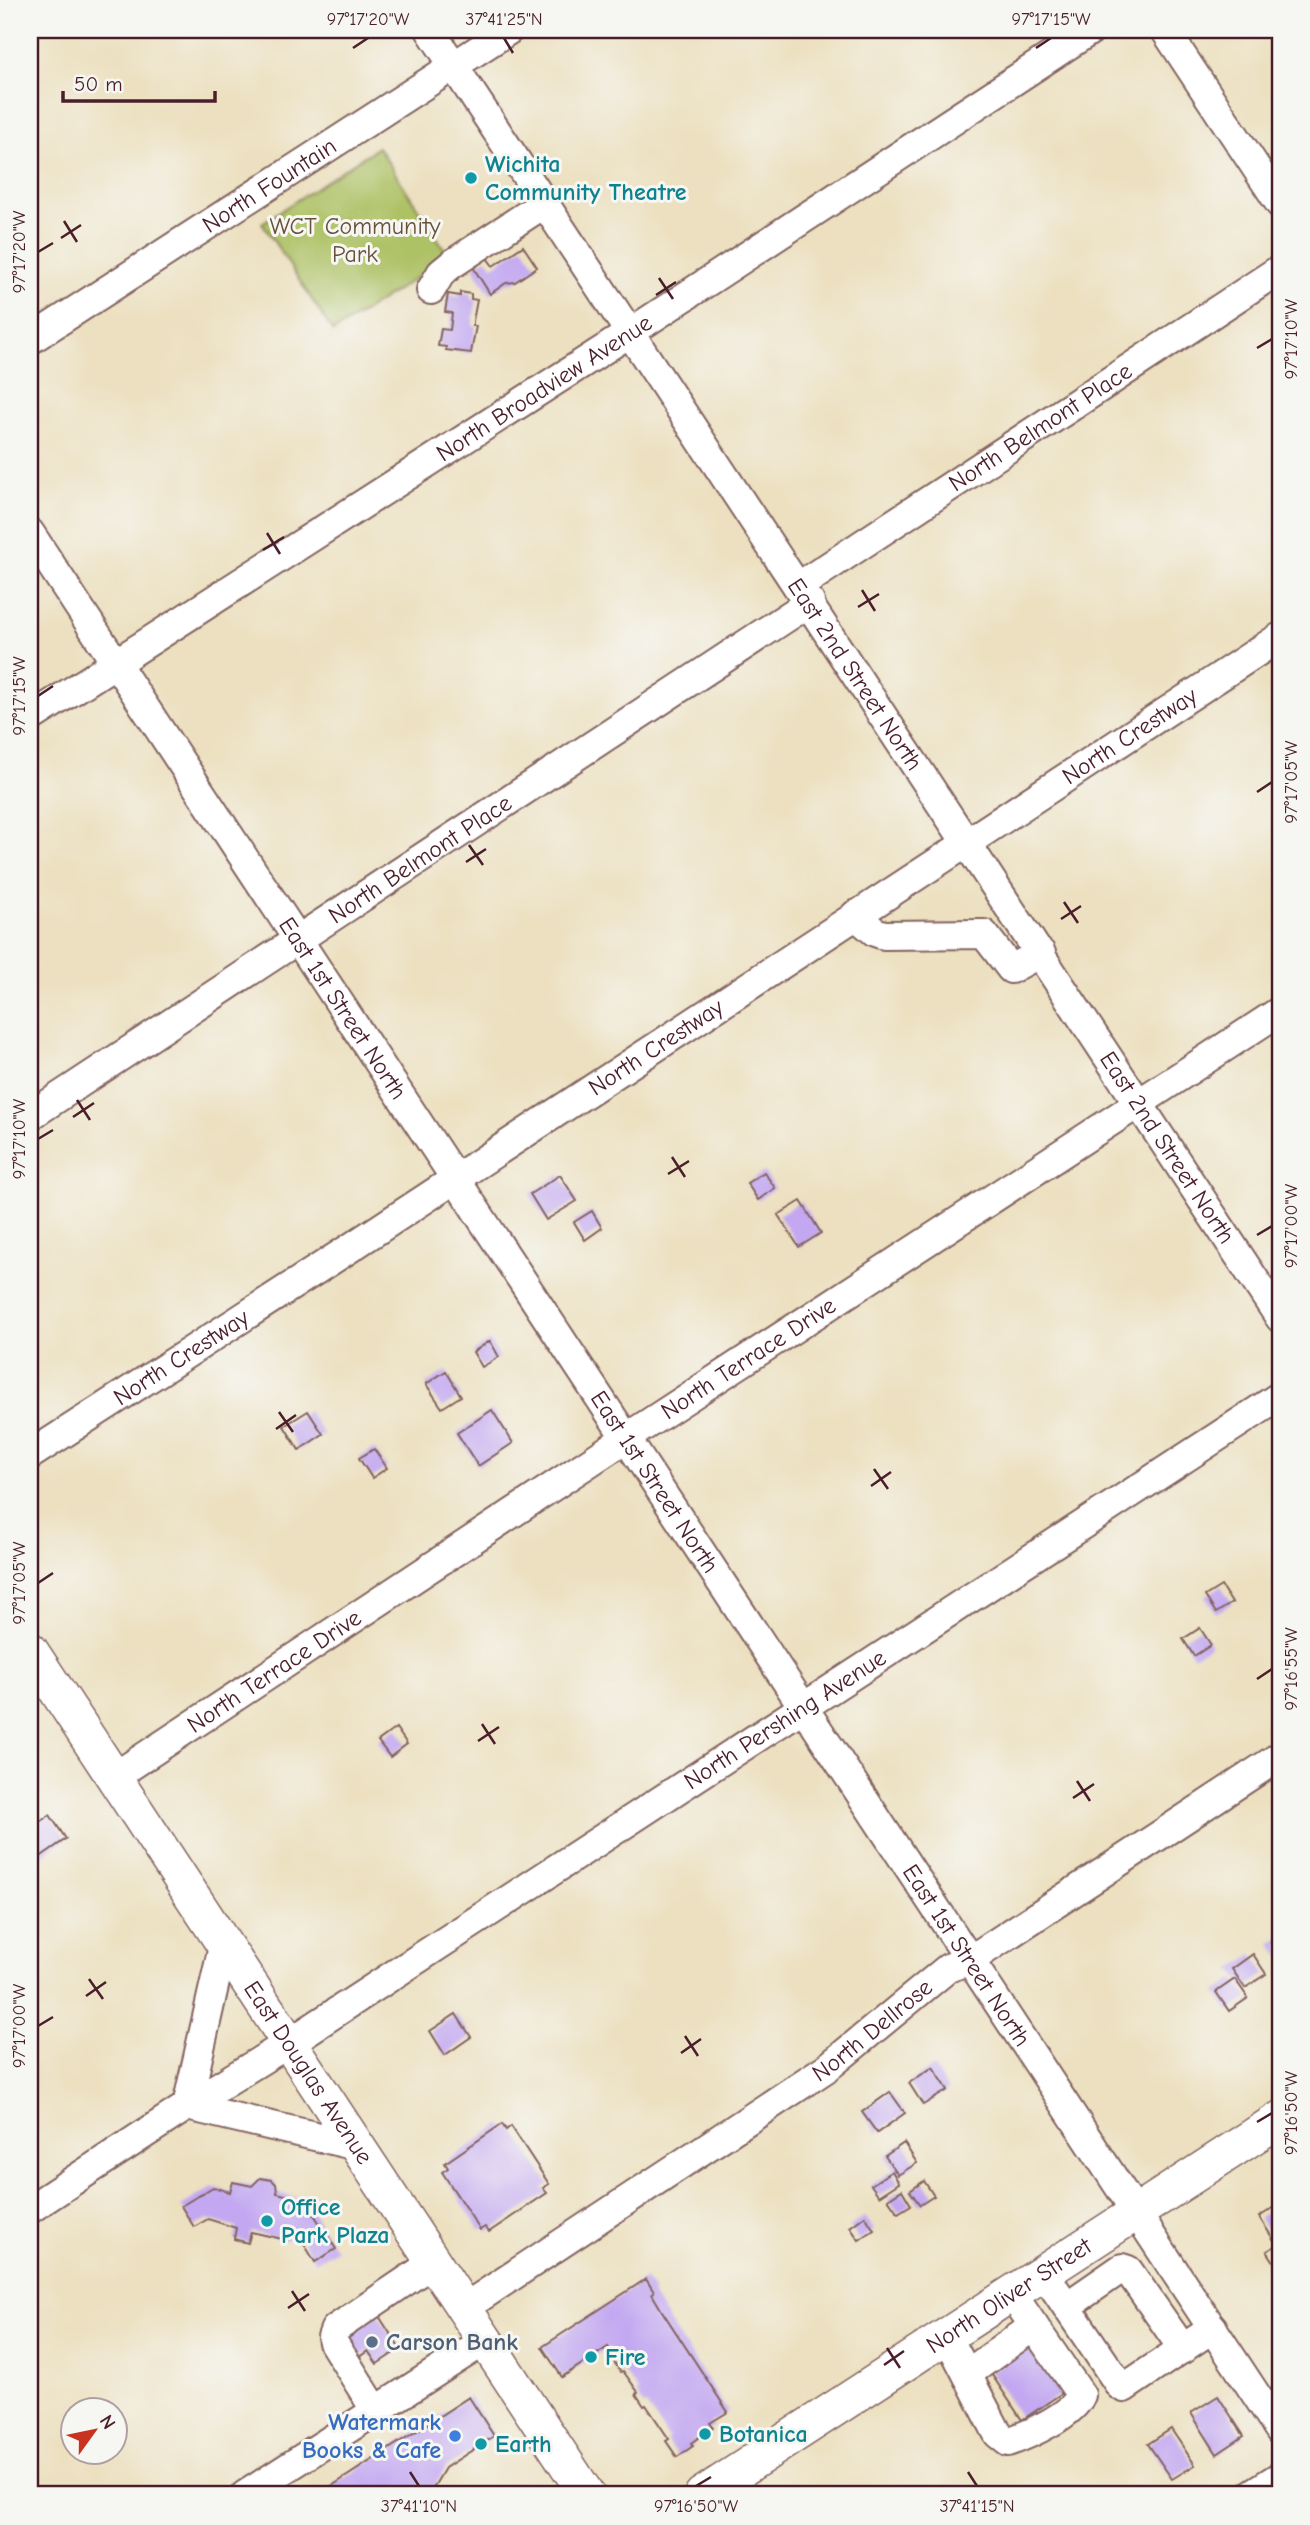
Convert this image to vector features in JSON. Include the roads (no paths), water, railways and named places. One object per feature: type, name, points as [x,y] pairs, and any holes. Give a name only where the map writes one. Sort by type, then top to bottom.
[{"type":"main road","name":"East Douglas Avenue","points":[[30,1650],[587,2495]]},
{"type":"main road","name":"North Oliver Street","points":[[702,2495],[1280,2119]]},
{"type":"street","name":"East 2nd Street North","points":[[430,30],[1280,1318]]},
{"type":"street","name":"North Fountain","points":[[30,340],[509,30]]},
{"type":"street","name":"North Broadview Avenue","points":[[30,718],[631,332],[1091,30]]},
{"type":"street","points":[[1165,30],[1280,204]]},
{"type":"street","points":[[431,290],[441,273],[452,264],[545,203]]},
{"type":"street","name":"North Belmont Place","points":[[30,1116],[299,939],[1280,269]]},
{"type":"street","name":"East 1st Street North","points":[[30,533],[1280,2431]]},
{"type":"street","name":"North Crestway","points":[[30,1455],[1280,637]]},
{"type":"street","points":[[855,915],[875,932],[884,935],[984,934],[1011,969],[1041,953]]},
{"type":"street","name":"North Terrace Drive","points":[[114,1777],[626,1438],[1280,1011]]},
{"type":"street","name":"North Pershing Avenue","points":[[30,2209],[1280,1396]]},
{"type":"street","name":"North Dellrose","points":[[464,2308],[828,2067],[948,1968],[970,1960],[1280,1756]]},
{"type":"street","points":[[224,1942],[187,2106],[357,2146]]},
{"type":"street","points":[[376,2411],[333,2342],[335,2329],[434,2262]]},
{"type":"street","points":[[1067,2306],[1122,2268],[1128,2270],[1183,2349]]},
{"type":"street","points":[[1044,2273],[1120,2386],[1124,2388],[1213,2328]]},
{"type":"street","points":[[947,2336],[998,2434],[1008,2442],[1026,2436],[1077,2405],[1081,2395],[1012,2294]]},
{"type":"street","points":[[967,2374],[1034,2326]]},
{"type":"street","points":[[245,2495],[486,2340]]},
{"type":"street","points":[[1250,2495],[1280,2476]]},
{"type":"place","name":"Wichita Community Theatre","points":[[471,178]]},
{"type":"place","name":"Office Park Plaza","points":[[267,2221]]},
{"type":"place","name":"Carson Bank","points":[[372,2342]]},
{"type":"place","name":"Fire","points":[[591,2357]]},
{"type":"place","name":"Botanica","points":[[705,2434]]},
{"type":"place","name":"Watermark Books & Cafe","points":[[455,2436]]},
{"type":"place","name":"Earth","points":[[481,2444]]},
{"type":"park label","name":"WCT Community Park","points":[[355,240]]}]
